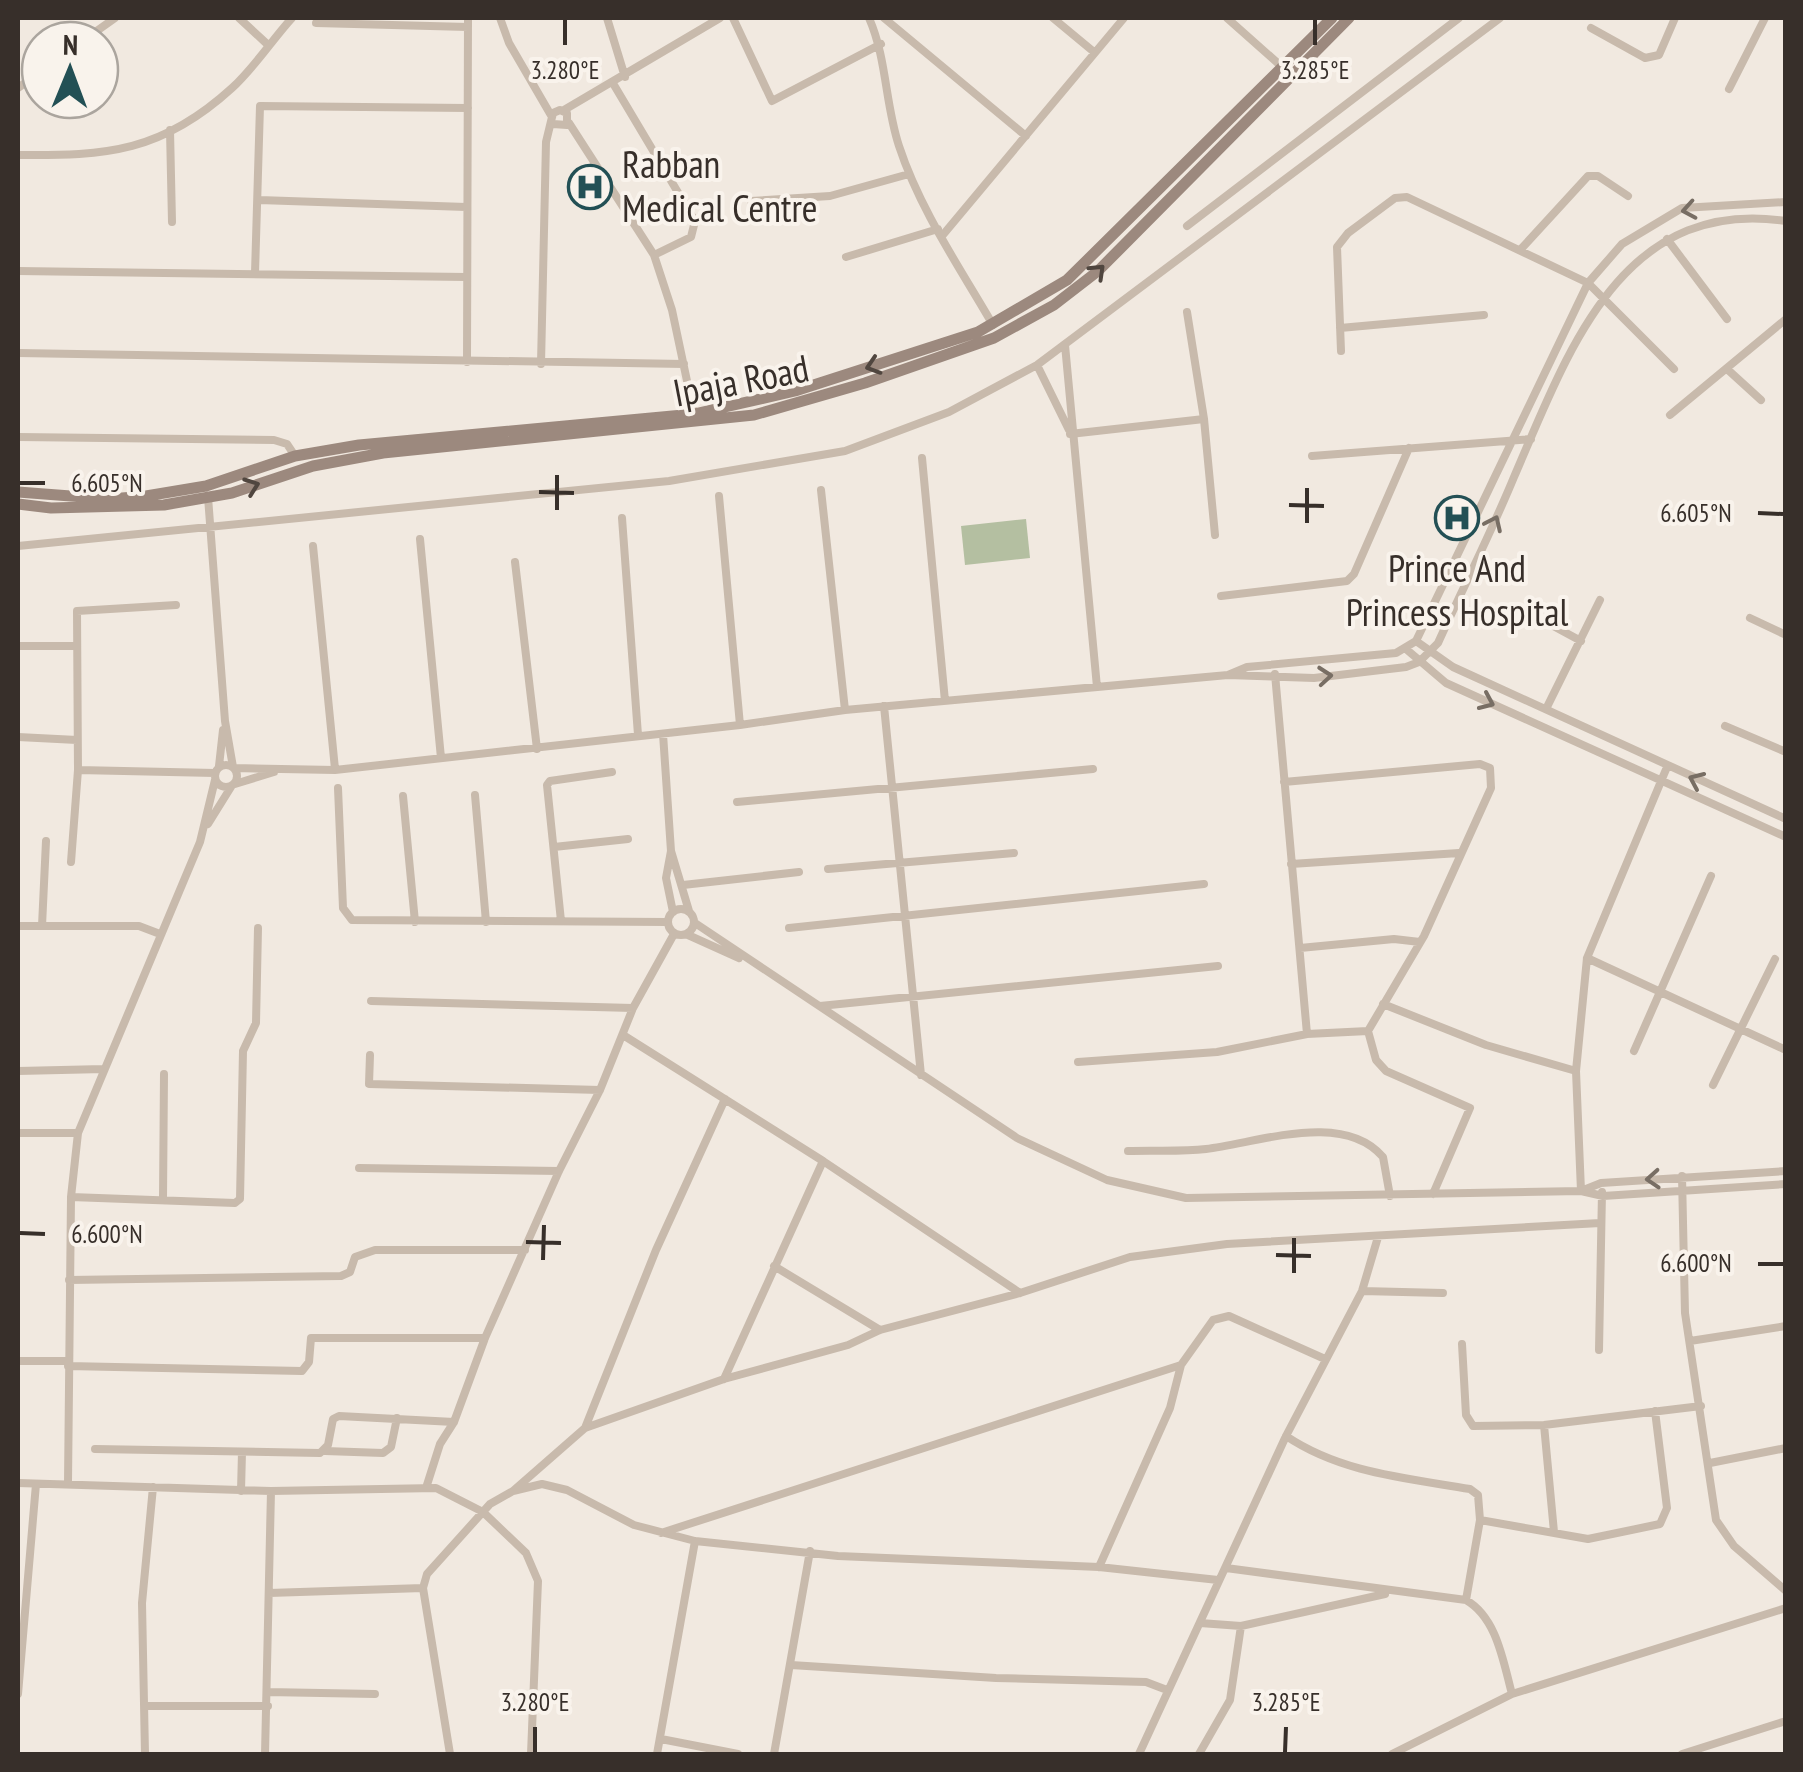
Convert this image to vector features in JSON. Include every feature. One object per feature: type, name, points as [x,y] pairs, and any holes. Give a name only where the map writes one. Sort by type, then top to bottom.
[{"type":"main road","name":"Ipaja Road","points":[[18,504],[94,508],[208,498],[313,466],[383,453],[708,423],[994,338],[1054,306],[1098,272],[1230,128],[1281,66],[1332,18]]},
{"type":"main road","name":"Ipaja Road","points":[[18,492],[74,498],[146,496],[206,486],[295,456],[359,444],[694,414],[796,397],[994,325],[1067,280],[1349,18]]},
{"type":"street","points":[[240,18],[266,43]]},
{"type":"street","points":[[18,155],[115,152],[170,130],[232,88],[266,43],[292,18]]},
{"type":"street","points":[[500,18],[536,88],[654,254],[694,414]]},
{"type":"street","points":[[607,18],[625,77]]},
{"type":"street","points":[[562,110],[614,85],[720,18]]},
{"type":"street","points":[[733,18],[766,95],[772,100],[881,44]]},
{"type":"street","points":[[869,18],[881,44],[892,124],[909,174],[994,325]]},
{"type":"street","points":[[884,18],[1026,136]]},
{"type":"street","points":[[1054,18],[1094,52]]},
{"type":"street","points":[[846,257],[940,233],[1124,18]]},
{"type":"street","points":[[1227,18],[1281,66]]},
{"type":"street","points":[[1187,226],[1459,18]]},
{"type":"street","points":[[18,546],[670,482],[844,450],[949,412],[1037,365],[1500,18]]},
{"type":"street","points":[[1590,28],[1645,58],[1652,58],[1660,55],[1675,18]]},
{"type":"street","points":[[1730,89],[1765,18]]},
{"type":"street","points":[[316,23],[468,22],[467,362]]},
{"type":"street","points":[[614,85],[695,221],[691,237],[654,254]]},
{"type":"street","points":[[536,88],[562,110]]},
{"type":"street","points":[[541,364],[546,142],[561,123],[591,98]]},
{"type":"street","points":[[255,274],[260,106],[468,108]]},
{"type":"street","points":[[561,123],[562,110]]},
{"type":"street","points":[[561,123],[562,110]]},
{"type":"street","points":[[170,130],[172,222]]},
{"type":"street","points":[[751,201],[830,196],[909,174]]},
{"type":"street","points":[[1521,249],[1588,176],[1598,176],[1628,196]]},
{"type":"street","points":[[1341,351],[1337,248],[1348,233],[1395,198],[1419,200],[1588,283],[1604,294],[1674,369]]},
{"type":"street","points":[[259,200],[466,208]]},
{"type":"street","points":[[1228,675],[1247,667],[1406,649],[1416,641],[1588,283],[1622,244],[1682,208],[1786,202]]},
{"type":"street","points":[[78,770],[335,770],[740,726],[884,706],[1228,675],[1276,678],[1380,671],[1419,662],[1430,654],[1530,438],[1604,294],[1642,256],[1667,239],[1751,217],[1786,222]]},
{"type":"street","points":[[1667,239],[1728,319]]},
{"type":"street","points":[[18,271],[466,277]]},
{"type":"street","points":[[1187,312],[1204,420],[1215,536]]},
{"type":"street","points":[[1340,328],[1484,315]]},
{"type":"street","points":[[1670,414],[1786,319]]},
{"type":"street","points":[[1064,345],[1097,687]]},
{"type":"street","points":[[18,353],[684,364]]},
{"type":"street","points":[[1037,365],[1070,434]]},
{"type":"street","points":[[1727,369],[1762,400]]},
{"type":"street","points":[[1070,434],[1204,420]]},
{"type":"street","points":[[18,437],[274,440],[287,444],[295,456]]},
{"type":"street","points":[[1312,456],[1530,438]]},
{"type":"street","points":[[1221,596],[1347,581],[1354,574],[1409,448]]},
{"type":"street","points":[[922,458],[945,701]]},
{"type":"street","points":[[821,490],[845,710]]},
{"type":"street","points":[[718,496],[740,726]]},
{"type":"street","points":[[205,827],[233,786],[224,721],[208,498]]},
{"type":"street","points":[[622,518],[638,735]]},
{"type":"street","points":[[420,538],[441,758]]},
{"type":"street","points":[[313,546],[335,770]]},
{"type":"street","points":[[515,562],[537,749]]},
{"type":"street","points":[[1547,708],[1600,600]]},
{"type":"street","points":[[70,862],[78,770],[75,618],[81,609],[176,605]]},
{"type":"street","points":[[1533,615],[1581,641]]},
{"type":"street","points":[[1750,618],[1786,635]]},
{"type":"street","points":[[1416,641],[1430,654],[1786,820]]},
{"type":"street","points":[[18,646],[74,646]]},
{"type":"street","points":[[1406,649],[1446,683],[1786,837]]},
{"type":"street","points":[[1275,664],[1307,1034]]},
{"type":"street","points":[[884,706],[921,1076]]},
{"type":"street","points":[[68,1483],[71,1197],[78,1133],[205,827],[224,721]]},
{"type":"street","points":[[1725,726],[1786,752]]},
{"type":"street","points":[[663,734],[671,851],[695,923],[743,959],[1017,1138],[1107,1180],[1186,1198],[1581,1191],[1603,1196],[1786,1184]]},
{"type":"street","points":[[18,737],[77,740]]},
{"type":"street","points":[[1284,782],[1480,764],[1490,768],[1491,788],[1420,942],[1368,1032],[1376,1060],[1386,1071],[1470,1108],[1433,1194]]},
{"type":"street","points":[[1581,1191],[1576,1071],[1587,958],[1666,767]]},
{"type":"street","points":[[737,802],[1093,769]]},
{"type":"street","points":[[217,773],[224,788],[278,771]]},
{"type":"street","points":[[561,920],[550,780],[612,772]]},
{"type":"street","points":[[338,788],[346,916],[352,920],[667,922]]},
{"type":"street","points":[[475,795],[486,922]]},
{"type":"street","points":[[403,796],[415,922]]},
{"type":"street","points":[[554,847],[628,839]]},
{"type":"street","points":[[42,926],[46,841]]},
{"type":"street","points":[[667,922],[673,912],[666,878],[671,851]]},
{"type":"street","points":[[828,869],[1014,853]]},
{"type":"street","points":[[1290,864],[1459,853]]},
{"type":"street","points":[[682,885],[798,872]]},
{"type":"street","points":[[1634,1051],[1658,989],[1711,876]]},
{"type":"street","points":[[788,928],[1204,884]]},
{"type":"street","points":[[673,912],[688,911]]},
{"type":"street","points":[[667,922],[674,934]]},
{"type":"street","points":[[688,935],[695,923]]},
{"type":"street","points":[[18,926],[139,926],[160,934]]},
{"type":"street","points":[[71,1197],[235,1203],[242,1194],[244,1051],[256,1023],[258,928]]},
{"type":"street","points":[[674,934],[688,935],[743,959]]},
{"type":"street","points":[[426,1488],[440,1444],[454,1422],[485,1338],[559,1171],[600,1090],[633,1008],[674,934]]},
{"type":"street","points":[[1300,948],[1394,939],[1420,942]]},
{"type":"street","points":[[1587,958],[1786,1050]]},
{"type":"street","points":[[1713,1085],[1775,960]]},
{"type":"street","points":[[820,1006],[1218,966]]},
{"type":"street","points":[[371,1000],[633,1008]]},
{"type":"street","points":[[1383,1004],[1486,1045],[1576,1071]]},
{"type":"street","points":[[1078,1062],[1217,1052],[1307,1034],[1368,1032]]},
{"type":"street","points":[[623,1036],[823,1160],[1020,1293]]},
{"type":"street","points":[[370,1056],[369,1084],[600,1090]]},
{"type":"street","points":[[18,1071],[104,1069]]},
{"type":"street","points":[[163,1198],[164,1074]]},
{"type":"street","points":[[585,1428],[656,1250],[725,1098]]},
{"type":"street","points":[[1128,1151],[1200,1150],[1308,1132],[1357,1137],[1383,1157],[1390,1196]]},
{"type":"street","points":[[18,1134],[78,1133]]},
{"type":"street","points":[[724,1378],[823,1160]]},
{"type":"street","points":[[359,1168],[559,1171]]},
{"type":"street","points":[[1581,1191],[1601,1183],[1786,1171]]},
{"type":"street","points":[[1682,1176],[1690,1341],[1716,1520],[1724,1534],[1786,1591]]},
{"type":"street","points":[[1599,1350],[1601,1183]]},
{"type":"street","points":[[450,1754],[423,1588],[427,1574],[483,1512],[585,1428],[724,1378],[848,1345],[880,1330],[1020,1293],[1130,1257],[1227,1244],[1600,1223]]},
{"type":"street","points":[[1140,1754],[1286,1436],[1362,1291],[1378,1236]]},
{"type":"street","points":[[69,1280],[341,1276],[350,1272],[356,1257],[374,1250],[525,1250]]},
{"type":"street","points":[[774,1266],[880,1330]]},
{"type":"street","points":[[1362,1291],[1443,1294]]},
{"type":"street","points":[[1099,1567],[1170,1408],[1182,1365],[1221,1315],[1325,1359]]},
{"type":"street","points":[[1690,1341],[1786,1326]]},
{"type":"street","points":[[18,1361],[302,1371],[309,1362],[312,1338],[485,1338]]},
{"type":"street","points":[[1462,1344],[1466,1416],[1473,1426],[1544,1425],[1701,1406]]},
{"type":"street","points":[[661,1532],[1182,1365]]},
{"type":"street","points":[[1480,1520],[1588,1539],[1660,1524],[1667,1508],[1655,1412]]},
{"type":"street","points":[[325,1451],[333,1418],[339,1416],[454,1422]]},
{"type":"street","points":[[95,1449],[383,1453],[391,1446],[397,1418]]},
{"type":"street","points":[[1544,1425],[1554,1532]]},
{"type":"street","points":[[1286,1436],[1314,1455],[1341,1465],[1470,1489],[1480,1502],[1480,1520],[1466,1600]]},
{"type":"street","points":[[1710,1463],[1786,1448]]},
{"type":"street","points":[[241,1491],[242,1452]]},
{"type":"street","points":[[18,1483],[241,1491],[445,1490],[483,1512],[526,1553],[538,1581],[531,1754]]},
{"type":"street","points":[[18,1694],[36,1484]]},
{"type":"street","points":[[513,1491],[542,1484],[566,1490],[611,1514],[695,1542],[1099,1567],[1218,1580]]},
{"type":"street","points":[[145,1754],[142,1603],[153,1488]]},
{"type":"street","points":[[266,1754],[271,1491]]},
{"type":"street","points":[[657,1754],[695,1542]]},
{"type":"street","points":[[774,1754],[810,1551]]},
{"type":"street","points":[[1226,1568],[1389,1593],[1419,1592],[1466,1600],[1479,1607],[1490,1623],[1512,1694]]},
{"type":"street","points":[[269,1593],[423,1588]]},
{"type":"street","points":[[1200,1622],[1242,1626],[1389,1593]]},
{"type":"street","points":[[1392,1754],[1427,1733],[1512,1694],[1786,1608]]},
{"type":"street","points":[[1199,1754],[1230,1700],[1242,1626]]},
{"type":"street","points":[[791,1665],[996,1678],[1146,1682],[1167,1690]]},
{"type":"street","points":[[268,1692],[375,1694]]},
{"type":"street","points":[[145,1706],[268,1706]]},
{"type":"street","points":[[1682,1754],[1786,1721]]},
{"type":"street","points":[[660,1739],[738,1754]]},
{"type":"green space","points":[[1026,519],[1030,558],[965,565],[961,526]]},
{"type":"place","name":"Rabban Medical Centre","points":[[590,187]]},
{"type":"place","name":"Prince And Princess Hospital","points":[[1457,518]]}]
